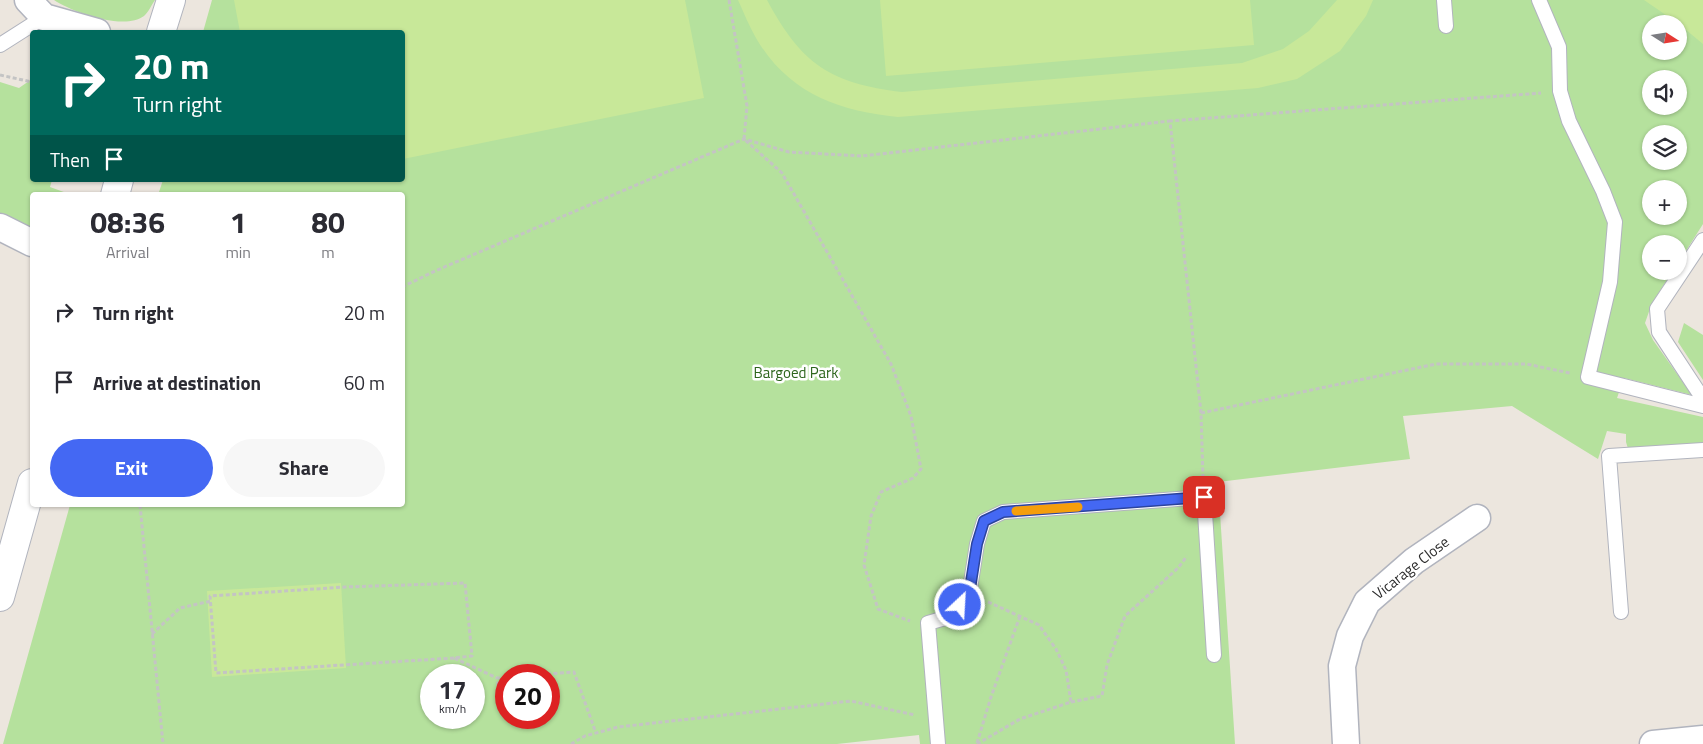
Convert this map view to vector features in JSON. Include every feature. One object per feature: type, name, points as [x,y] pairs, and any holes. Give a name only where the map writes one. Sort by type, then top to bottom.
[{"type":"street","points":[[162,30],[171,0]]},
{"type":"street","points":[[36,8],[92,30]]},
{"type":"street","points":[[0,227],[30,243]]},
{"type":"street","points":[[0,597],[30,490]]},
{"type":"street","name":"Vicarage Close","points":[[1346,744],[1342,666],[1350,636],[1366,602],[1414,561],[1477,518]]},
{"type":"street","points":[[1653,744],[1703,739]]},
{"type":"lane","points":[[1444,0],[1446,26]]},
{"type":"lane","points":[[1539,0],[1559,47],[1560,91],[1569,121],[1603,191],[1615,222],[1610,282],[1588,377],[1703,406]]},
{"type":"lane","points":[[0,44],[36,8]]},
{"type":"lane","points":[[1703,240],[1657,310],[1659,332],[1703,399]]},
{"type":"lane","points":[[1621,612],[1609,456],[1703,450]]},
{"type":"lane","points":[[938,744],[928,623],[952,616],[969,595],[977,544],[984,521],[1003,512],[1204,497],[1214,655]]},
{"type":"path","points":[[729,0],[747,106],[744,139]]},
{"type":"path","points":[[0,75],[30,82]]},
{"type":"path","points":[[405,286],[435,271],[744,139],[789,152],[862,156],[1170,121],[1560,91]]},
{"type":"path","points":[[1170,121],[1201,413],[1204,497]]},
{"type":"path","points":[[744,139],[782,173],[890,364],[911,416],[922,468],[913,478],[882,492],[871,516],[864,565],[878,609],[905,621],[928,623]]},
{"type":"path","points":[[1201,413],[1436,364],[1526,364],[1588,377]]},
{"type":"path","points":[[140,507],[163,744]]},
{"type":"path","points":[[977,744],[1020,719],[1071,702],[1102,696],[1107,665],[1125,616],[1178,568],[1188,555]]},
{"type":"path","points":[[465,583],[472,656],[454,658],[216,673],[210,596],[345,587],[465,583]]},
{"type":"path","points":[[969,595],[1039,625],[1056,650],[1066,670],[1071,702]]},
{"type":"path","points":[[152,634],[180,608],[211,601]]},
{"type":"path","points":[[977,744],[991,697],[1020,616]]},
{"type":"path","points":[[454,658],[495,677]]},
{"type":"path","points":[[560,673],[574,672],[596,733]]},
{"type":"path","points":[[571,744],[585,736],[618,727],[851,700],[936,720]]},
{"type":"green space","points":[[54,0],[155,0],[144,16],[124,22],[111,21],[85,14]]},
{"type":"green space","name":"Bargoed Park","points":[[212,0],[1703,0],[1703,224],[1687,249],[1687,235],[1642,235],[1642,280],[1667,280],[1652,303],[1645,323],[1653,340],[1692,395],[1624,378],[1617,398],[1703,417],[1703,445],[1630,455],[1626,434],[1607,431],[1598,459],[1512,406],[1403,416],[1410,459],[1218,482],[1235,744],[920,744],[919,735],[837,744],[3,744],[69,507],[405,507],[405,192],[159,192],[162,182],[405,182],[405,30],[204,30]]},
{"type":"green space","points":[[234,0],[685,0],[704,98],[405,159],[405,30],[240,30]]},
{"type":"green space","points":[[738,0],[767,0],[793,41],[821,67],[837,76],[855,83],[902,92],[1242,63],[1283,49],[1309,31],[1337,0],[1373,0],[1366,16],[1340,51],[1297,79],[1258,88],[898,117],[855,110],[835,104],[799,86],[783,73],[769,57],[753,33]]},
{"type":"green space","points":[[880,0],[1250,0],[1254,45],[886,76]]},
{"type":"green space","points":[[1644,0],[1703,0],[1703,44],[1688,32],[1688,15],[1666,15]]},
{"type":"green space","points":[[30,80],[30,182],[51,182],[50,187],[64,192],[30,192],[30,234],[0,218],[0,82],[19,88]]},
{"type":"green space","points":[[1684,323],[1703,335],[1703,380],[1678,342]]},
{"type":"green space","points":[[341,583],[346,668],[212,677],[207,591]]},
{"type":"slow traffic","points":[[1016,511],[1078,507]]},
{"type":"route","points":[[960,605],[969,595],[977,544],[984,521],[1003,512],[1204,497]]}]
